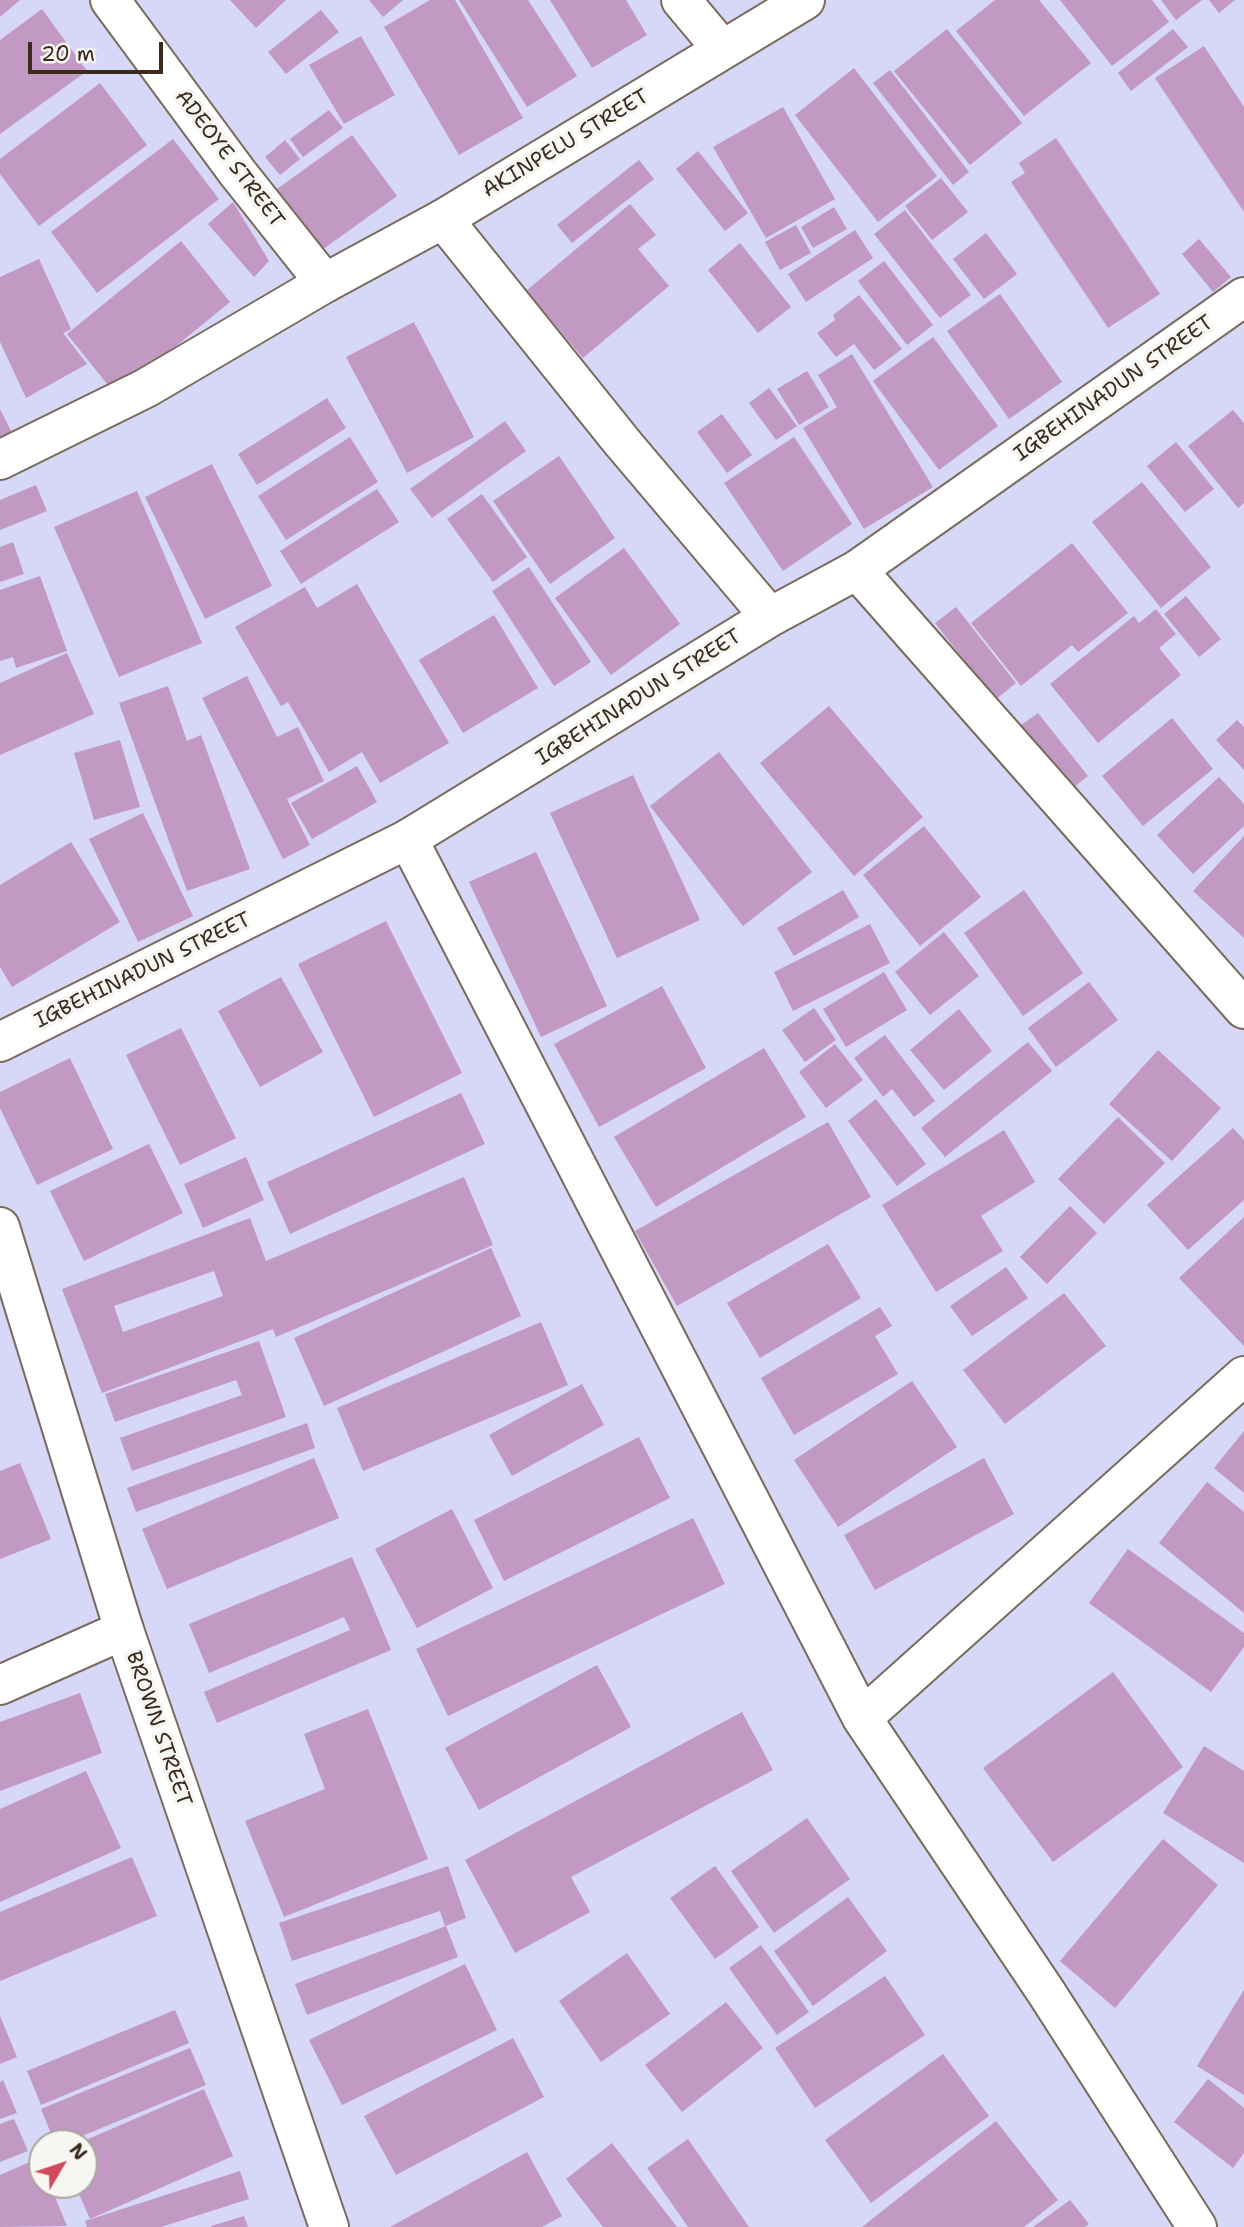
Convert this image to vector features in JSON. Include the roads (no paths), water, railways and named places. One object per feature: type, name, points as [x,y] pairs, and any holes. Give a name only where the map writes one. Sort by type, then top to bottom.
[{"type":"street","name":"ADEOYE STREET","points":[[110,0],[237,172],[325,284]]},
{"type":"street","points":[[681,0],[722,49]]},
{"type":"street","name":"AKINPELU STREET","points":[[0,460],[146,388],[443,219],[805,0]]},
{"type":"street","points":[[443,219],[622,442],[770,617]]},
{"type":"street","name":"IGBEHINADUN STREET","points":[[0,1042],[408,839],[770,617],[857,570],[1244,297]]},
{"type":"street","points":[[857,570],[1244,1009]]},
{"type":"street","points":[[408,839],[862,1718],[1046,1993],[1197,2227]]},
{"type":"street","name":"BROWN STREET","points":[[0,1227],[124,1630],[329,2227]]},
{"type":"street","points":[[862,1718],[1244,1376]]},
{"type":"street","points":[[0,1685],[124,1630]]}]
